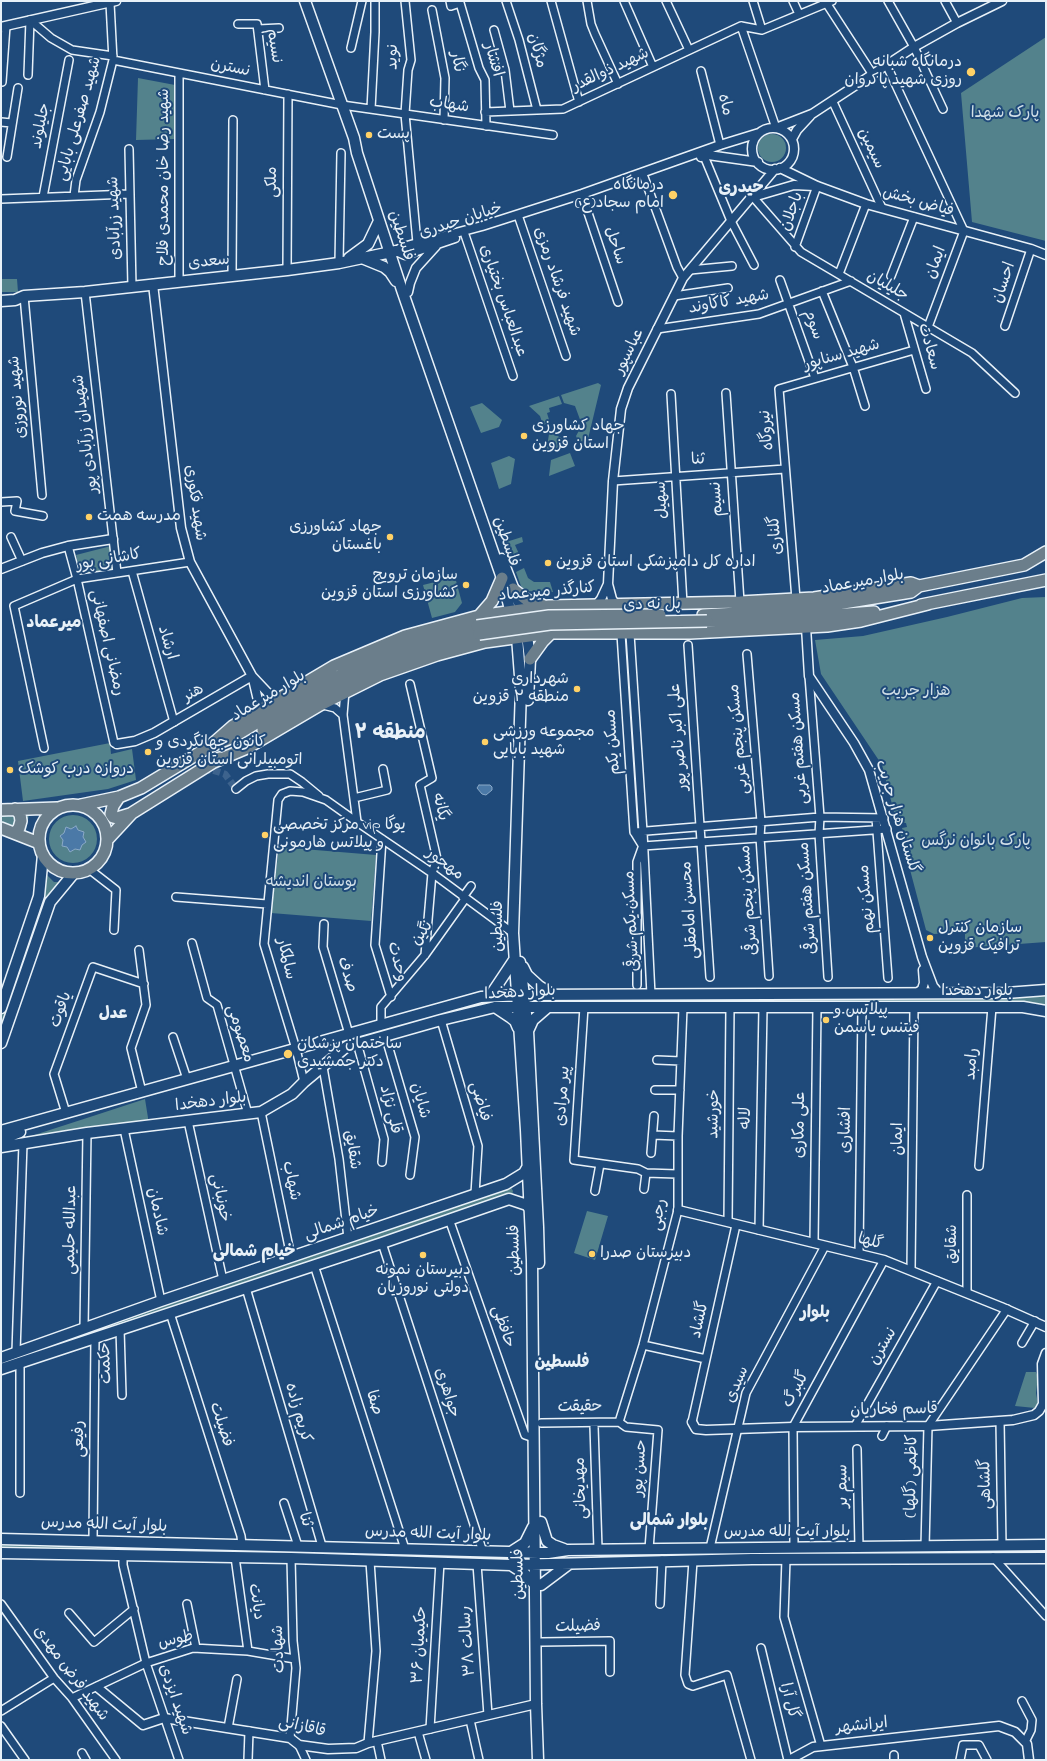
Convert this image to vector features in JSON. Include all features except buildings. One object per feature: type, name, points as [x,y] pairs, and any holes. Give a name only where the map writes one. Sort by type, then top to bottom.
[{"type":"main road","name":"فلسطین","points":[[305,1],[354,138],[357,153],[379,221],[393,252]]},
{"type":"main road","name":"فلسطین","points":[[354,138],[362,151],[405,291],[502,578],[516,610]]},
{"type":"main road","points":[[340,263],[356,255],[368,244],[379,221]]},
{"type":"main road","name":"سعدی","points":[[1,301],[15,300],[24,296],[85,292],[287,270],[340,263],[393,252]]},
{"type":"main road","points":[[362,258],[384,267],[390,272],[405,291]]},
{"type":"main road","name":"فلسطین","points":[[405,291],[513,589],[522,636],[530,659],[516,933]]},
{"type":"main road","name":"سعدی","points":[[1,294],[14,293],[24,296]]},
{"type":"main road","name":"بلوار میرعماد","points":[[705,618],[806,609],[911,592],[919,586],[1024,565],[1044,558]]},
{"type":"main road","points":[[480,630],[502,578]]},
{"type":"main road","name":"بلوار میرعماد","points":[[705,618],[742,622],[836,616],[885,611],[928,604],[1046,580]]},
{"type":"main road","name":"کنارگذر میرعماد","points":[[214,762],[247,748],[345,691],[380,675],[415,662],[480,630],[516,610],[549,606],[683,604],[796,599],[911,583],[919,586]]},
{"type":"main road","points":[[513,589],[527,600],[549,606]]},
{"type":"main road","name":"کنارگذر میرعماد","points":[[208,747],[233,726],[334,666],[369,650],[424,630],[480,630],[522,636],[551,633],[695,633],[806,627],[861,621],[928,604]]},
{"type":"main road","points":[[530,659],[551,633],[536,623],[540,613],[549,606]]},
{"type":"main road","name":"پل نه دی","points":[[480,630],[550,624],[705,618]]},
{"type":"main road","name":"بلوار میرعماد","points":[[81,805],[119,797],[141,788],[208,747],[233,737],[313,689],[373,659],[422,640],[480,630]]},
{"type":"main road","name":"بلوار میرعماد","points":[[107,840],[130,814],[150,800],[214,762],[317,697],[346,681],[410,654],[480,630]]},
{"type":"main road","name":"فلسطین","points":[[522,636],[516,933],[538,1228],[541,1423],[536,1559],[541,1642],[538,1740]]},
{"type":"main road","points":[[119,797],[113,806],[111,814],[113,817],[117,818],[130,814]]},
{"type":"main road","points":[[69,804],[81,805],[92,810],[100,818],[106,829],[107,840],[102,857],[88,869],[74,873],[62,871],[51,865],[43,855],[39,844],[39,833],[42,822],[49,814],[58,808],[69,804]]},
{"type":"main road","points":[[1,810],[58,808]]},
{"type":"main road","points":[[15,809],[20,814],[21,821],[20,828],[15,832]]},
{"type":"main road","points":[[1,828],[15,832],[39,844]]},
{"type":"main road","points":[[1,1008],[3,995],[39,896],[43,855]]},
{"type":"main road","points":[[1,1044],[50,902],[74,873]]},
{"type":"main road","points":[[490,996],[517,960],[527,975],[539,986],[553,995]]},
{"type":"main road","name":"بلوار دهخدا","points":[[1,1131],[474,999],[490,996],[1028,993],[1046,990]]},
{"type":"main road","points":[[495,1007],[515,1021],[524,1032],[533,1020],[548,1007]]},
{"type":"main road","name":"بلوار دهخدا","points":[[2,1147],[87,1133],[261,1112],[292,1094],[346,1047],[385,1035],[495,1007],[1023,1007],[1046,1011]]},
{"type":"main road","name":"فلسطین","points":[[524,1032],[530,1210],[534,1438],[538,1522]]},
{"type":"main road","points":[[2,1147],[2,1139],[55,1116]]},
{"type":"main road","name":"خیام شمالی","points":[[1,1358],[161,1301],[506,1184],[524,1173],[528,1166]]},
{"type":"main road","points":[[506,1184],[510,1185],[513,1189],[512,1195],[509,1198],[527,1206],[530,1210]]},
{"type":"main road","name":"خیام شمالی","points":[[1,1369],[382,1243],[509,1198]]},
{"type":"main road","points":[[538,1522],[547,1541],[552,1546],[568,1550]]},
{"type":"main road","points":[[511,1552],[525,1543],[538,1522]]},
{"type":"main road","name":"بلوار آیت الله مدرس","points":[[1,1539],[93,1540],[511,1552],[536,1559],[569,1564],[660,1560],[1046,1558]]},
{"type":"main road","points":[[135,1542],[145,1548],[145,1552],[140,1555]]},
{"type":"main road","name":"بلوار آیت الله مدرس","points":[[1,1554],[18,1553],[291,1558],[511,1565],[568,1550],[1046,1545]]},
{"type":"main road","points":[[358,1548],[354,1554],[360,1560]]},
{"type":"main road","points":[[653,1549],[627,1552],[625,1556],[627,1558],[660,1560]]},
{"type":"main road","points":[[463,1563],[536,1559],[582,1559],[620,1550]]},
{"type":"main road","points":[[511,1565],[538,1585],[569,1564]]},
{"type":"main road","name":"فلسطین","points":[[538,1585],[536,1704],[538,1760]]},
{"type":"street","points":[[351,48],[362,1]]},
{"type":"street","points":[[371,109],[375,1]]},
{"type":"street","name":"نوید","points":[[405,1],[411,60],[408,70],[405,114],[417,243]]},
{"type":"street","name":"افشار","points":[[450,1],[451,6],[460,3],[479,68],[485,80],[486,126]]},
{"type":"street","name":"مژگان","points":[[506,1],[519,40],[537,110]]},
{"type":"street","points":[[551,1],[579,102]]},
{"type":"street","points":[[587,1],[595,34],[618,84]]},
{"type":"street","points":[[624,1],[653,67]]},
{"type":"street","points":[[666,1],[689,50]]},
{"type":"street","points":[[752,1],[762,30]]},
{"type":"street","points":[[793,1],[799,14]]},
{"type":"street","points":[[888,1],[914,48],[943,109]]},
{"type":"street","points":[[945,1],[957,23]]},
{"type":"street","points":[[706,154],[720,145],[770,128],[776,128],[812,114],[833,102],[914,48],[957,23],[1002,1]]},
{"type":"street","points":[[2,82],[4,26],[113,2]]},
{"type":"street","name":"شهید صفرعلی بابایی","points":[[74,196],[76,180],[100,112],[113,58],[113,2]]},
{"type":"street","points":[[706,154],[758,162],[769,169],[778,169],[790,161],[794,150],[792,139],[788,134],[776,128],[741,26],[762,30],[828,2],[873,75]]},
{"type":"street","name":"نگار","points":[[432,10],[445,78],[444,120]]},
{"type":"street","name":"نسترن","points":[[30,20],[51,38],[72,50],[179,73],[342,104]]},
{"type":"street","points":[[28,75],[30,20]]},
{"type":"street","name":"نسیم","points":[[238,24],[257,24],[265,90]]},
{"type":"street","name":"شهید ذوالقدر","points":[[485,112],[563,109],[741,26]]},
{"type":"street","points":[[258,29],[279,28]]},
{"type":"street","points":[[494,30],[506,70],[510,111]]},
{"type":"street","name":"جلیلوند","points":[[43,197],[69,60]]},
{"type":"street","points":[[887,66],[964,231]]},
{"type":"street","name":"ماه","points":[[701,71],[720,145]]},
{"type":"street","name":"شهید رضا خان محمدی فلاح","points":[[179,73],[179,282]]},
{"type":"street","points":[[7,157],[18,88]]},
{"type":"street","name":"ملکی","points":[[287,270],[288,94]]},
{"type":"street","name":"سیمین","points":[[833,102],[882,208]]},
{"type":"street","name":"شهاب","points":[[342,104],[553,135]]},
{"type":"street","points":[[792,139],[797,130],[812,114]]},
{"type":"street","points":[[232,276],[233,120]]},
{"type":"street","points":[[1,122],[12,123]]},
{"type":"street","points":[[758,162],[752,151],[753,144],[759,133]]},
{"type":"street","name":"شهید زرآبادی","points":[[128,149],[132,287]]},
{"type":"street","points":[[340,263],[341,153]]},
{"type":"street","points":[[706,154],[731,221],[754,265]]},
{"type":"street","name":"خیابان حیدری","points":[[393,252],[403,247],[482,226],[706,154]]},
{"type":"street","name":"خیابان حیدری","points":[[393,252],[405,254],[437,245],[583,198],[706,154]]},
{"type":"street","points":[[790,161],[800,178]]},
{"type":"street","name":"فیاض بخش","points":[[778,169],[817,186],[866,204],[1031,249]]},
{"type":"street","name":"عباسپور","points":[[608,584],[613,481],[621,409],[628,388],[683,278],[731,221],[778,169]]},
{"type":"street","points":[[644,177],[676,267],[683,278]]},
{"type":"street","points":[[753,198],[794,185],[817,186]]},
{"type":"street","name":"باجلان","points":[[795,247],[817,186]]},
{"type":"street","points":[[1,199],[130,194]]},
{"type":"street","name":"ساحل","points":[[583,198],[618,302]]},
{"type":"street","name":"جلیلیان","points":[[753,198],[801,252],[972,353],[1015,392]]},
{"type":"street","points":[[839,274],[866,204]]},
{"type":"street","points":[[891,276],[914,217]]},
{"type":"street","name":"شهید فرشاد رمزی","points":[[519,218],[566,356]]},
{"type":"street","name":"ایمان","points":[[928,327],[964,231]]},
{"type":"street","name":"عبدالعباس بختیاری","points":[[465,235],[512,376]]},
{"type":"street","points":[[405,291],[416,268],[437,245]]},
{"type":"street","points":[[1031,249],[1046,248]]},
{"type":"street","points":[[1031,249],[1046,255]]},
{"type":"street","name":"احسان","points":[[1005,326],[1031,249]]},
{"type":"street","points":[[690,270],[732,266]]},
{"type":"street","name":"سوم","points":[[780,280],[790,304],[815,378]]},
{"type":"street","name":"شهید کاکاوند","points":[[657,329],[759,314],[851,281]]},
{"type":"street","name":"شهید فکوری","points":[[153,284],[181,528],[190,562],[252,676],[268,693],[278,698]]},
{"type":"street","points":[[674,296],[728,288]]},
{"type":"street","points":[[822,291],[852,367],[865,406]]},
{"type":"street","name":"شهیدان زرآبادی پور","points":[[85,292],[117,573]]},
{"type":"street","name":"شهید نوروزی","points":[[24,296],[42,495]]},
{"type":"street","name":"سعادت","points":[[904,313],[926,389]]},
{"type":"street","name":"شهید سناپور","points":[[779,389],[914,350]]},
{"type":"street","name":"نیروگاه","points":[[779,389],[785,469]]},
{"type":"street","name":"نسیم","points":[[726,393],[730,473],[740,602]]},
{"type":"street","name":"سهیل","points":[[671,394],[683,604]]},
{"type":"street","name":"ثنا","points":[[613,481],[785,469]]},
{"type":"street","name":"گلناری","points":[[785,469],[796,599]]},
{"type":"street","points":[[1,502],[16,501],[16,511],[43,516]]},
{"type":"street","points":[[11,537],[22,561]]},
{"type":"street","name":"کاشانی پور","points":[[1,569],[42,553],[68,546],[113,539]]},
{"type":"street","name":"رمضانی اصفهانی","points":[[68,546],[77,579],[114,743],[117,744]]},
{"type":"street","name":"کاشانی پور","points":[[44,748],[14,606],[77,579],[190,562]]},
{"type":"street","name":"ارشاد","points":[[132,571],[174,722]]},
{"type":"street","points":[[608,584],[612,599],[616,605]]},
{"type":"street","points":[[596,605],[601,599],[608,584]]},
{"type":"street","name":"گلستان هزار جریب","points":[[806,627],[809,676],[831,711],[854,743],[869,770],[880,818],[887,829],[922,957]]},
{"type":"street","points":[[626,634],[632,672],[643,832],[643,846],[637,862],[637,985]]},
{"type":"street","name":"مسکن یکم","points":[[626,634],[624,672],[634,832],[643,846]]},
{"type":"street","name":"علی اکبر ناصر پور","points":[[688,645],[700,842]]},
{"type":"street","name":"مسکن پنجم غربی","points":[[746,654],[760,822]]},
{"type":"street","points":[[624,672],[632,672]]},
{"type":"street","points":[[252,676],[260,709]]},
{"type":"street","name":"هنر","points":[[117,744],[135,741],[174,722],[252,676]]},
{"type":"street","name":"مسکن هفتم غربی","points":[[809,676],[820,817]]},
{"type":"street","name":"یگانه","points":[[410,684],[432,778],[420,785],[437,859],[432,873]]},
{"type":"street","points":[[345,691],[343,715],[357,822]]},
{"type":"street","points":[[320,705],[331,705],[343,715]]},
{"type":"street","points":[[354,798],[387,790],[383,769]]},
{"type":"street","points":[[236,789],[246,781],[256,776],[268,774],[290,774],[322,798]]},
{"type":"street","name":"مهجور","points":[[282,794],[290,791],[303,792],[326,800],[516,933]]},
{"type":"street","name":"سالمکار","points":[[282,794],[278,800],[264,944],[296,1049],[304,1082]]},
{"type":"street","points":[[634,832],[820,817],[880,818]]},
{"type":"street","name":"مسکن هفتم شرقی","points":[[820,817],[819,834],[828,977]]},
{"type":"street","name":"مسکن نهم","points":[[880,818],[877,830],[888,978]]},
{"type":"street","name":"مسکن پنجم شرقی","points":[[760,822],[769,976]]},
{"type":"street","points":[[643,846],[887,829]]},
{"type":"street","name":"وحدت","points":[[382,839],[375,945],[391,997]]},
{"type":"street","name":"محسن امامقلی","points":[[700,842],[710,977]]},
{"type":"street","name":"مسکن یکم شرقی","points":[[643,846],[651,995]]},
{"type":"street","points":[[88,869],[116,890],[114,930]]},
{"type":"street","points":[[426,955],[432,873]]},
{"type":"street","name":"نگین","points":[[380,1025],[381,1007],[426,955],[471,886]]},
{"type":"street","points":[[176,896],[267,904]]},
{"type":"street","name":"صدف","points":[[324,924],[323,947],[349,1034]]},
{"type":"street","name":"معصومی","points":[[192,943],[207,998],[217,1005],[248,1114]]},
{"type":"street","points":[[139,950],[146,1005],[131,1048],[142,1092]]},
{"type":"street","points":[[922,957],[933,986],[939,993]]},
{"type":"street","points":[[917,993],[922,989],[924,983],[922,957]]},
{"type":"street","name":"یاقوت","points":[[66,1113],[54,1074],[93,967],[144,984]]},
{"type":"street","name":"پیر مرادی","points":[[584,1007],[574,1160],[600,1164]]},
{"type":"street","name":"رجبی","points":[[619,1422],[643,1345],[678,1210],[677,1174],[683,1007]]},
{"type":"street","name":"خورشید","points":[[728,1222],[730,1007]]},
{"type":"street","name":"لاله","points":[[759,1230],[763,1007]]},
{"type":"street","name":"علی مکاری","points":[[814,1243],[817,1007]]},
{"type":"street","name":"افشاری","points":[[859,1254],[862,1007]]},
{"type":"street","name":"ایمان","points":[[911,1270],[914,1007]]},
{"type":"street","name":"رامبد","points":[[979,1166],[992,1007]]},
{"type":"street","name":"فیاضی","points":[[441,1020],[478,1146],[475,1194]]},
{"type":"street","name":"شایان","points":[[385,1035],[415,1136],[410,1175]]},
{"type":"street","points":[[173,1037],[187,1079]]},
{"type":"street","name":"قلی نژاد","points":[[357,1043],[384,1139],[382,1162]]},
{"type":"street","points":[[657,1060],[681,1061]]},
{"type":"street","name":"شقایق","points":[[323,1067],[339,1159],[348,1238]]},
{"type":"street","points":[[654,1090],[680,1090]]},
{"type":"street","name":"شهاب","points":[[261,1112],[292,1257]]},
{"type":"street","points":[[651,1153],[654,1116]]},
{"type":"street","name":"خونبانی","points":[[188,1121],[223,1280]]},
{"type":"street","name":"شادمان","points":[[124,1129],[161,1301]]},
{"type":"street","name":"عبدالله حلیمی","points":[[84,1328],[87,1133]]},
{"type":"street","points":[[652,1134],[678,1136]]},
{"type":"street","points":[[16,1352],[23,1143]]},
{"type":"street","points":[[595,1191],[600,1164],[638,1169],[646,1173],[677,1174]]},
{"type":"street","points":[[644,1189],[646,1173]]},
{"type":"street","name":"شقایق","points":[[967,1195],[967,1293]]},
{"type":"street","name":"گلها","points":[[678,1210],[884,1260],[1007,1309],[1046,1327]]},
{"type":"street","name":"حافظی","points":[[449,1219],[525,1435],[534,1438]]},
{"type":"street","name":"گلشاد","points":[[692,1422],[736,1225]]},
{"type":"street","name":"جواهری","points":[[382,1243],[483,1552]]},
{"type":"street","name":"سیدی","points":[[710,1548],[746,1393],[825,1246]]},
{"type":"street","name":"گلبرگ","points":[[794,1547],[793,1427],[884,1260]]},
{"type":"street","name":"صفا","points":[[314,1265],[405,1549]]},
{"type":"street","name":"نسترن","points":[[855,1426],[937,1281]]},
{"type":"street","name":"کریم زاده","points":[[246,1288],[322,1546]]},
{"type":"street","name":"کاظمی (گلها)","points":[[925,1547],[928,1426],[1007,1309]]},
{"type":"street","name":"فضیلت","points":[[170,1313],[241,1536],[242,1545]]},
{"type":"street","points":[[1022,1343],[1035,1321]]},
{"type":"street","name":"حکمت","points":[[120,1329],[122,1395]]},
{"type":"street","name":"رفیعی","points":[[93,1540],[95,1338]]},
{"type":"street","points":[[643,1345],[706,1358]]},
{"type":"street","name":"قاسم فخاریان","points":[[692,1422],[696,1429],[706,1430],[793,1427],[928,1426],[1013,1420],[1034,1415],[1039,1411],[1043,1404],[1042,1364],[1046,1353]]},
{"type":"street","points":[[20,1362],[20,1493]]},
{"type":"street","name":"گلشاهی","points":[[1000,1421],[1002,1546]]},
{"type":"street","name":"حقیقت","points":[[541,1423],[619,1422]]},
{"type":"street","name":"حسن پور","points":[[619,1422],[626,1427],[658,1430],[653,1549]]},
{"type":"street","name":"مهدیخانی","points":[[594,1426],[598,1549]]},
{"type":"street","points":[[882,1436],[887,1426]]},
{"type":"street","name":"سیم بر","points":[[857,1448],[859,1548]]},
{"type":"street","name":"ثنا","points":[[284,1503],[298,1546]]},
{"type":"street","name":"شهید ایزدی","points":[[123,1555],[123,1565],[146,1663],[164,1718],[180,1760]]},
{"type":"street","name":"دیانت","points":[[234,1557],[248,1651]]},
{"type":"street","name":"شهادت","points":[[290,1738],[296,1668],[293,1641],[291,1558]]},
{"type":"street","points":[[993,1558],[1046,1616]]},
{"type":"street","points":[[786,1559],[784,1617],[821,1746]]},
{"type":"street","points":[[360,1560],[376,1652],[368,1743]]},
{"type":"street","points":[[660,1560],[660,1604]]},
{"type":"street","points":[[693,1561],[685,1675],[688,1684],[693,1686],[727,1675],[751,1760]]},
{"type":"street","name":"۳۶ حکیمیان","points":[[430,1729],[440,1562]]},
{"type":"street","name":"۳۸ رسالت","points":[[477,1564],[488,1715]]},
{"type":"street","name":"شهید فرض مهدی","points":[[1,1604],[54,1678],[72,1698],[116,1760]]},
{"type":"street","points":[[187,1604],[196,1648]]},
{"type":"street","points":[[69,1613],[94,1642],[134,1609]]},
{"type":"street","name":"فضیلت","points":[[541,1642],[610,1641],[610,1672]]},
{"type":"street","name":"طوس","points":[[72,1698],[146,1663],[196,1648],[248,1651],[295,1659]]},
{"type":"street","name":"گل آرا","points":[[761,1648],[791,1760]]},
{"type":"street","points":[[1,1711],[54,1678]]},
{"type":"street","points":[[228,1728],[237,1679]]},
{"type":"street","name":"قاقازانی","points":[[97,1687],[143,1725],[164,1718],[290,1738],[300,1745],[328,1749],[356,1748],[376,1741],[536,1704]]},
{"type":"street","points":[[1022,1701],[1032,1720],[1031,1730],[1025,1742],[1027,1744],[1029,1760]]},
{"type":"street","points":[[470,1720],[479,1760]]},
{"type":"street","points":[[1,1726],[25,1760]]},
{"type":"street","name":"ایرانشهر","points":[[791,1760],[813,1747],[999,1726],[1016,1732],[1025,1742]]},
{"type":"street","points":[[248,1731],[248,1760]]},
{"type":"street","points":[[418,1732],[426,1760]]},
{"type":"street","points":[[376,1741],[381,1760]]},
{"type":"street","points":[[300,1745],[306,1760]]},
{"type":"street","points":[[960,1760],[963,1745],[980,1745],[987,1760]]},
{"type":"green space","name":"پارک شهدا","points":[[1046,37],[1046,241],[972,222],[961,93]]},
{"type":"green space","points":[[138,78],[175,85],[174,139],[136,140]]},
{"type":"green space","points":[[772,134],[782,138],[786,148],[782,158],[772,162],[762,158],[758,148],[762,138]]},
{"type":"green space","points":[[1,279],[17,279],[18,292],[1,292]]},
{"type":"green space","points":[[598,383],[601,385],[588,439],[579,443],[576,436],[582,425],[575,406],[564,403],[561,395]]},
{"type":"green space","points":[[559,396],[562,404],[549,408],[550,412],[547,413],[550,423],[543,425],[540,416],[529,406]]},
{"type":"green space","points":[[482,403],[502,420],[499,427],[481,433],[470,407]]},
{"type":"green space","points":[[551,433],[566,440],[568,445],[546,453],[549,434]]},
{"type":"green space","points":[[570,453],[575,466],[549,476],[551,460]]},
{"type":"green space","points":[[509,456],[515,459],[511,484],[499,489],[491,463]]},
{"type":"green space","points":[[522,537],[523,542],[515,545],[519,554],[511,557],[506,542]]},
{"type":"green space","points":[[111,546],[114,572],[81,576],[76,555]]},
{"type":"green space","points":[[524,568],[528,578],[534,582],[550,582],[553,592],[526,591],[521,586],[516,572]]},
{"type":"green space","points":[[455,577],[462,603],[455,612],[432,618],[423,585]]},
{"type":"green space","points":[[1046,597],[1046,942],[965,948],[965,932],[934,934],[926,930],[900,832],[903,831],[902,828],[907,827],[906,823],[901,823],[901,820],[896,820],[882,765],[821,674],[815,640],[863,636],[1022,598]]},
{"type":"green space","points":[[110,743],[111,754],[132,749],[136,780],[108,789],[23,801],[18,761]]},
{"type":"green space","points":[[30,809],[26,830],[28,839],[1,828],[1,810]]},
{"type":"green space","points":[[68,815],[78,815],[87,819],[93,825],[96,830],[96,848],[87,859],[78,863],[68,863],[59,859],[53,853],[49,844],[49,834],[53,825],[59,819]]},
{"type":"green space","name":"بوستان اندیشه","points":[[279,847],[376,855],[371,921],[271,913]]},
{"type":"green space","points":[[41,869],[54,882],[67,882],[50,902],[1,1043],[1,1008],[10,983]]},
{"type":"green space","points":[[1046,990],[1046,1011],[549,1004],[548,1001],[549,999]]},
{"type":"green space","points":[[145,1099],[149,1124],[25,1138],[93,1116]]},
{"type":"green space","points":[[510,1185],[513,1191],[512,1196],[1,1369],[1,1358]]},
{"type":"green space","points":[[587,1211],[608,1216],[595,1260],[574,1253]]},
{"type":"green space","points":[[1026,1372],[1036,1372],[1038,1377],[1036,1393],[1038,1404],[1035,1408],[1015,1406]]},
{"type":"green space","points":[[1,1539],[353,1547],[354,1554],[351,1560],[1,1553]]},
{"type":"green space","points":[[1046,1545],[1046,1558],[625,1557],[626,1553]]},
{"type":"green space","points":[[362,1548],[510,1557],[508,1559],[463,1563],[360,1560],[359,1554]]},
{"type":"water","points":[[479,785],[490,785],[492,790],[486,795],[482,794],[477,788]]},
{"type":"water","points":[[76,826],[78,830],[84,832],[83,837],[86,842],[82,845],[80,850],[75,849],[70,852],[67,847],[62,846],[63,840],[60,836],[64,833],[66,827],[71,829]]},
{"type":"tunnel","points":[[203,771],[212,770],[225,774],[236,789]]},
{"type":"place","name":"درمانگاه شبانه روزی شهید پاکروان","points":[[971,72]]},
{"type":"place","name":"پست","points":[[369,135]]},
{"type":"place","name":"درمانگاه امام سجاد(ع)","points":[[673,195]]},
{"type":"place","name":"جهاد کشاورزی استان قزوین","points":[[524,436]]},
{"type":"place","name":"مدرسه همت","points":[[89,517]]},
{"type":"place","name":"جهاد کشاورزی باغستان","points":[[390,537]]},
{"type":"place","name":"اداره کل دامپزشکی استان قزوین","points":[[548,563]]},
{"type":"place","name":"سازمان ترویج کشاورزی استان قزوین","points":[[466,585]]},
{"type":"place","name":"شهرداری منطقه ۲ قزوین","points":[[577,689]]},
{"type":"place","name":"مجموعه ورزشی شهید بابایی","points":[[485,742]]},
{"type":"place","name":"کانون جهانگردی و اتومبیلرانی استان قزوین","points":[[148,752]]},
{"type":"place","name":"دروازه درب کوشک","points":[[10,770]]},
{"type":"place","name":"مرکز تخصصی vip یوگا و پیلاتس هارمونی","points":[[265,835]]},
{"type":"place","name":"سازمان کنترل ترافیک قزوین","points":[[930,938]]},
{"type":"place","name":"پیلاتس و فیتنس یاسمن","points":[[826,1020]]},
{"type":"place","name":"ساختمان پزشکان دکتر جمشیدی","points":[[288,1054]]},
{"type":"place","name":"دبیرستان صدرا","points":[[592,1254]]},
{"type":"place","name":"دبیرستان نمونه دولتی نوروزیان","points":[[423,1255]]},
{"type":"district","name":"حیدری","points":[[741,189]]},
{"type":"district","name":"میرعماد","points":[[54,624]]},
{"type":"district","name":"منطقه ۲","points":[[390,735]]},
{"type":"district","name":"عدل","points":[[113,1015]]},
{"type":"district","name":"خیام شمالی","points":[[254,1253]]},
{"type":"district","name":"بلوار","points":[[815,1314]]},
{"type":"district","name":"فلسطین","points":[[562,1364]]},
{"type":"district","name":"بلوار شمالی","points":[[669,1522]]},
{"type":"park label","name":"هزار جریب","points":[[916,692]]},
{"type":"park label","name":"پارک بانوان نرگس","points":[[976,842]]}]
